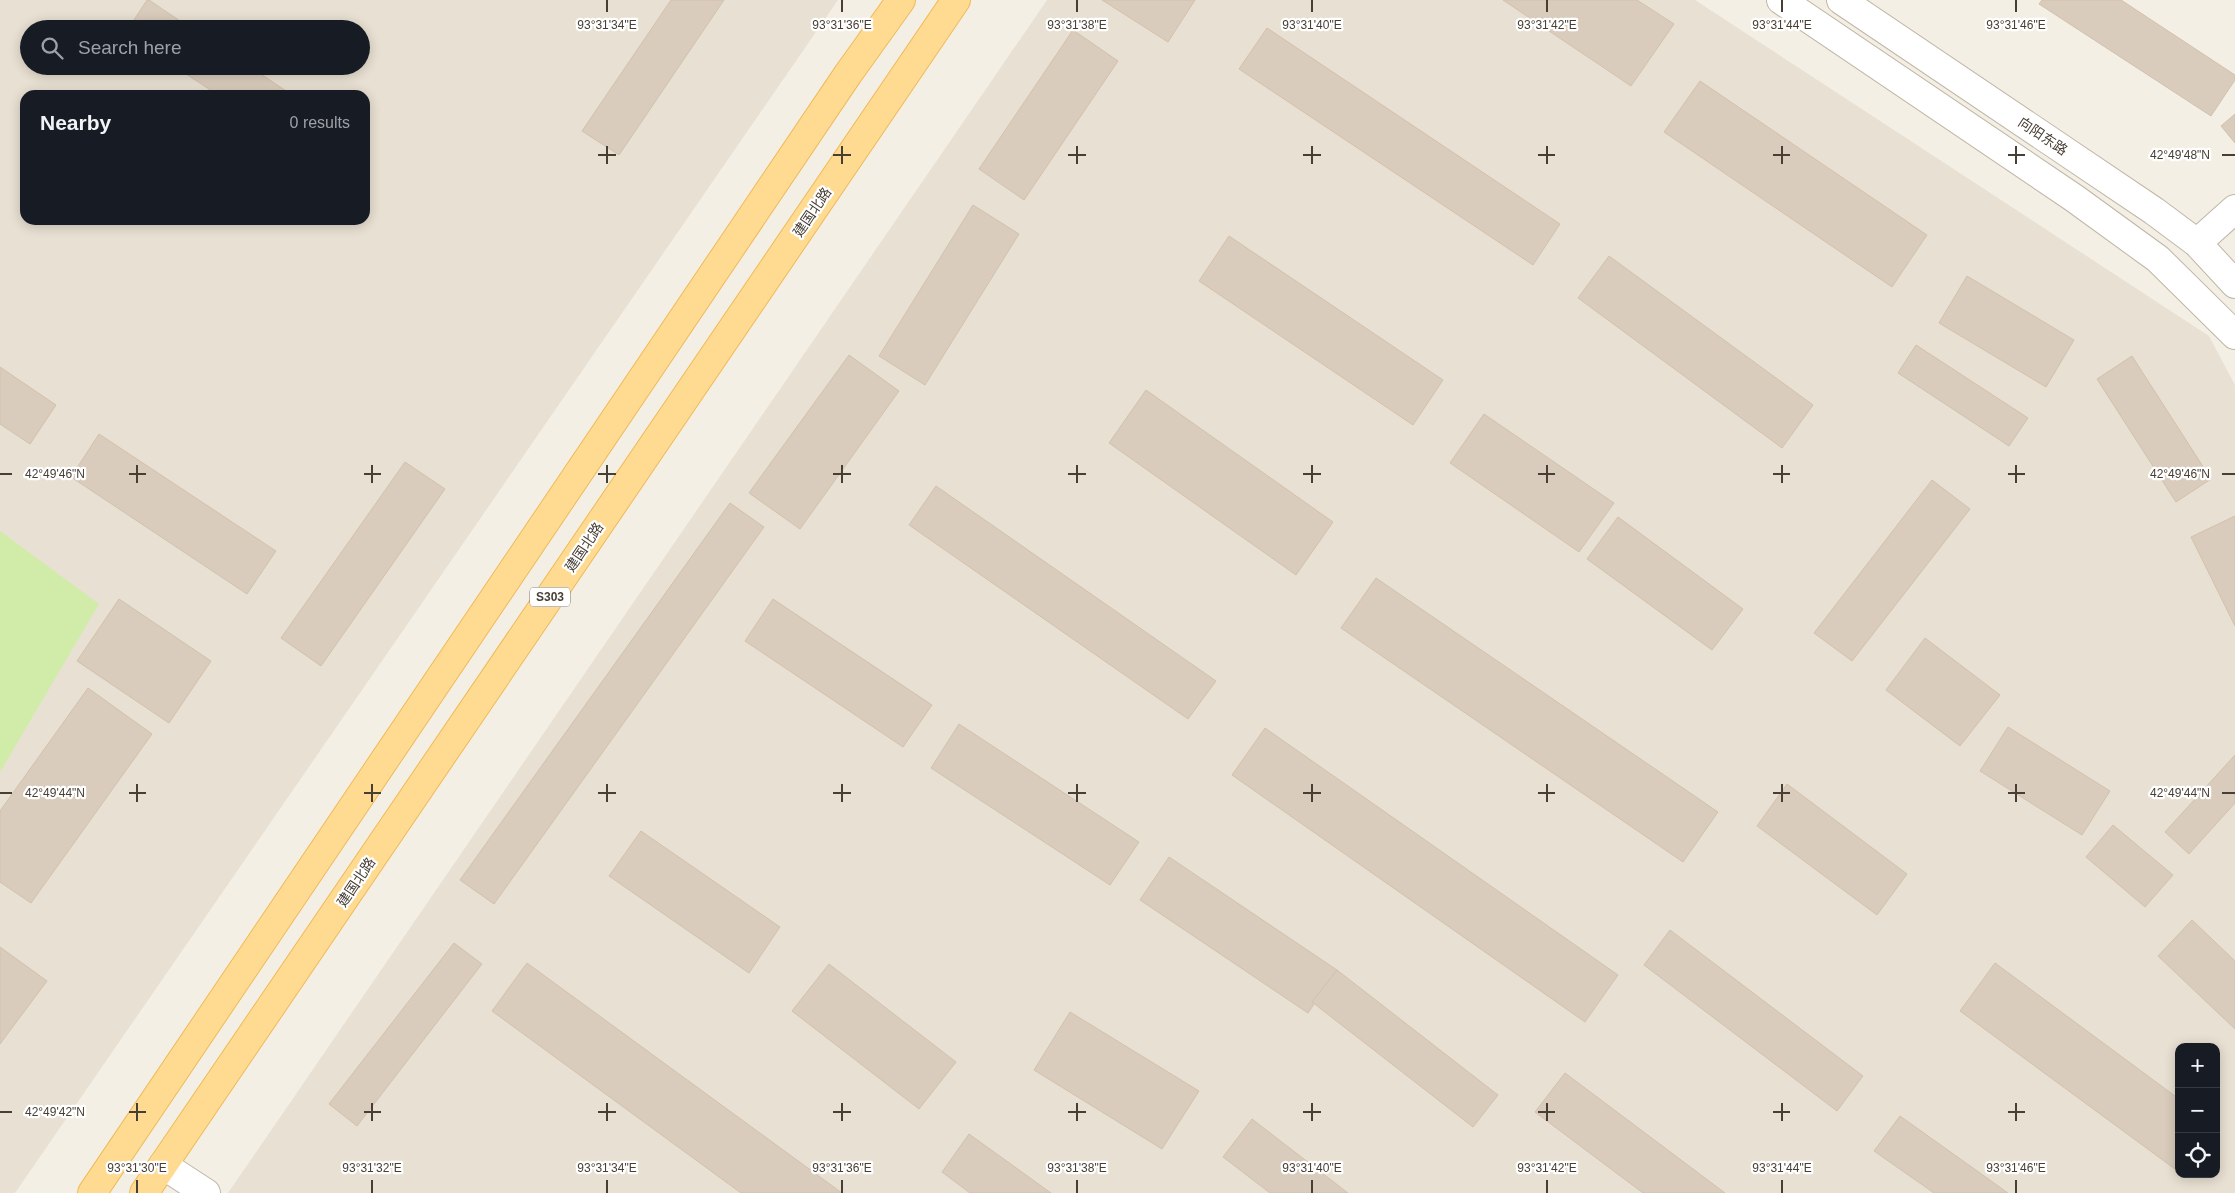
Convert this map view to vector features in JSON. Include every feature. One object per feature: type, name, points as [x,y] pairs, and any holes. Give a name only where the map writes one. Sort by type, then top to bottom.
[{"type":"main road","points":[[92,1193],[831,98],[901,0]]},
{"type":"main road","name":"建国北路","points":[[144,1193],[956,0]]},
{"type":"street","points":[[1781,0],[2074,198],[2158,259],[2235,335]]},
{"type":"street","name":"向阳东路","points":[[1841,0],[2154,211],[2197,243],[2235,284]]},
{"type":"street","points":[[2197,243],[2235,209]]},
{"type":"street","points":[[163,1165],[206,1193]]},
{"type":"shaded area","points":[[0,0],[838,0],[15,1193],[0,1193]]},
{"type":"shaded area","points":[[1047,0],[1695,0],[2209,336],[2235,385],[2235,1193],[228,1193]]},
{"type":"green space","points":[[0,531],[99,604],[0,772]]},
{"type":"building","points":[[147,0],[149,0],[179,20],[134,20]]},
{"type":"building","points":[[671,0],[724,0],[619,155],[582,131]]},
{"type":"building","points":[[1102,0],[1195,0],[1168,42]]},
{"type":"building","points":[[1503,0],[1637,0],[1674,24],[1631,86]]},
{"type":"building","points":[[2042,0],[2121,0],[2235,75],[2235,80],[2211,116],[2039,4]]},
{"type":"building","points":[[1267,28],[1560,224],[1533,265],[1239,69]]},
{"type":"building","points":[[1073,30],[1118,61],[1024,200],[979,169]]},
{"type":"building","points":[[188,75],[262,75],[285,90],[210,90]]},
{"type":"building","points":[[1700,81],[1927,235],[1892,287],[1664,132]]},
{"type":"building","points":[[2235,114],[2235,143],[2221,126]]},
{"type":"building","points":[[973,205],[1019,234],[925,385],[879,356]]},
{"type":"building","points":[[1229,236],[1443,380],[1413,425],[1199,281]]},
{"type":"building","points":[[1609,256],[1813,405],[1782,448],[1578,298]]},
{"type":"building","points":[[1967,276],[2074,340],[2046,387],[1939,323]]},
{"type":"building","points":[[1916,345],[2028,418],[2009,446],[1898,373]]},
{"type":"building","points":[[849,355],[899,391],[800,529],[749,493]]},
{"type":"building","points":[[2132,356],[2211,479],[2176,502],[2097,379]]},
{"type":"building","points":[[0,367],[56,405],[30,444],[0,424]]},
{"type":"building","points":[[1146,390],[1333,522],[1296,575],[1109,443]]},
{"type":"building","points":[[1484,414],[1614,503],[1579,552],[1450,463]]},
{"type":"building","points":[[99,434],[276,551],[247,594],[71,477]]},
{"type":"building","points":[[405,462],[445,489],[321,666],[281,638]]},
{"type":"building","points":[[1932,480],[1970,509],[1852,661],[1814,633]]},
{"type":"building","points":[[936,486],[1216,681],[1188,719],[909,525]]},
{"type":"building","points":[[730,503],[764,527],[494,904],[460,880]]},
{"type":"building","points":[[2235,516],[2235,626],[2191,537]]},
{"type":"building","points":[[1618,517],[1743,609],[1712,650],[1587,559]]},
{"type":"building","points":[[1376,578],[1718,812],[1683,862],[1341,628]]},
{"type":"building","points":[[119,599],[211,661],[169,723],[77,661]]},
{"type":"building","points":[[773,599],[932,705],[903,747],[745,641]]},
{"type":"building","points":[[1925,638],[2000,695],[1960,746],[1886,690]]},
{"type":"building","points":[[88,688],[152,734],[31,903],[0,882],[0,811]]},
{"type":"building","points":[[959,724],[1139,842],[1110,885],[931,768]]},
{"type":"building","points":[[2008,727],[2110,791],[2082,835],[1980,771]]},
{"type":"building","points":[[1265,728],[1618,975],[1585,1022],[1232,775]]},
{"type":"building","points":[[2235,755],[2235,803],[2189,854],[2165,832]]},
{"type":"building","points":[[1787,784],[1907,874],[1877,915],[1757,826]]},
{"type":"building","points":[[2113,825],[2173,875],[2145,907],[2086,857]]},
{"type":"building","points":[[641,831],[780,927],[749,973],[609,876]]},
{"type":"building","points":[[1169,857],[1337,970],[1308,1013],[1140,900]]},
{"type":"building","points":[[2192,920],[2235,961],[2235,1029],[2158,956]]},
{"type":"building","points":[[1670,930],[1863,1076],[1837,1111],[1644,965]]},
{"type":"building","points":[[454,943],[482,964],[357,1126],[329,1104]]},
{"type":"building","points":[[0,947],[47,981],[0,1044]]},
{"type":"building","points":[[527,963],[842,1193],[741,1193],[492,1011]]},
{"type":"building","points":[[1995,963],[2175,1096],[2175,1169],[1960,1011]]},
{"type":"building","points":[[829,964],[956,1062],[919,1109],[792,1011]]},
{"type":"building","points":[[1337,970],[1498,1095],[1473,1127],[1312,1002]]},
{"type":"building","points":[[1070,1012],[1199,1091],[1162,1149],[1034,1070]]},
{"type":"building","points":[[1565,1073],[1725,1193],[1643,1193],[1535,1112]]},
{"type":"building","points":[[1900,1116],[2008,1193],[1934,1193],[1874,1151]]},
{"type":"building","points":[[1252,1119],[1348,1193],[1270,1193],[1223,1157]]},
{"type":"building","points":[[969,1134],[1051,1193],[970,1193],[942,1172]]}]
